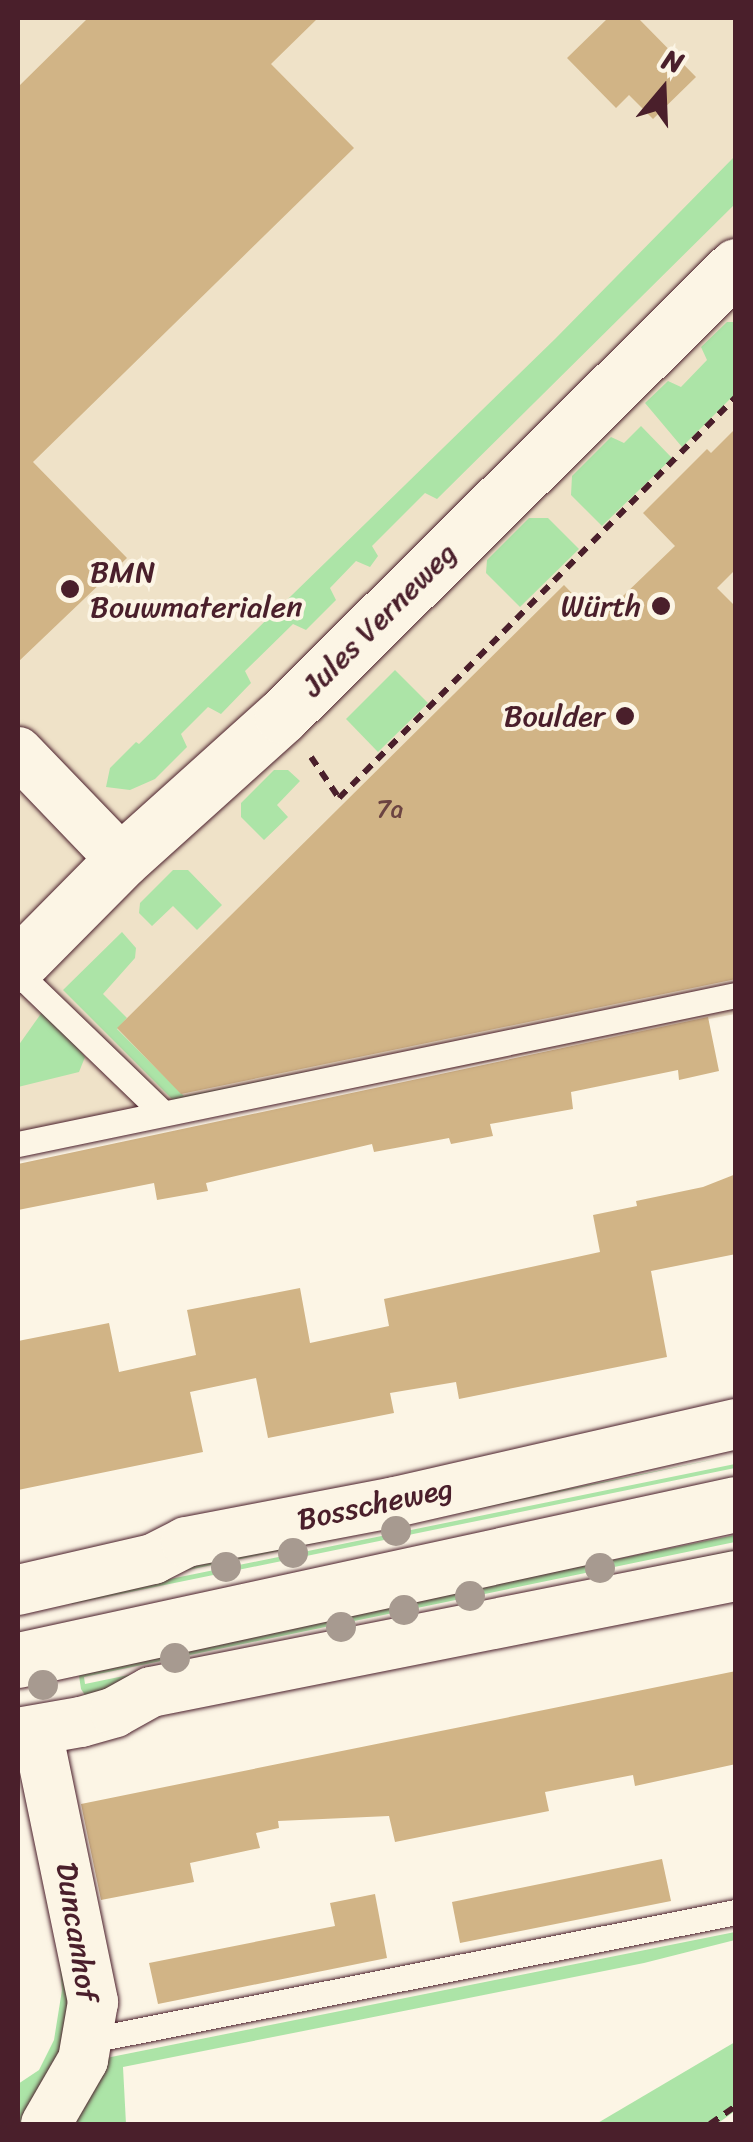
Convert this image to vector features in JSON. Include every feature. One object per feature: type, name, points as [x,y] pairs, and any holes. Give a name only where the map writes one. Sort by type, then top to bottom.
[{"type":"street","name":"Jules Verneweg","points":[[18,969],[122,860],[282,716],[736,266]]},
{"type":"street","points":[[18,752],[122,860]]},
{"type":"street","name":"Bosscheweg","points":[[18,1590],[153,1559],[186,1542],[395,1502],[736,1424]]},
{"type":"street","points":[[18,1660],[736,1504]]},
{"type":"street","points":[[27,1732],[114,1712],[151,1692],[736,1576]]},
{"type":"street","name":"Duncanhof","points":[[27,1732],[93,2002],[82,2060],[46,2124]]},
{"type":"lane","points":[[18,969],[163,1113]]},
{"type":"lane","points":[[18,1144],[736,995]]},
{"type":"lane","points":[[86,2041],[736,1912]]},
{"type":"path","points":[[282,716],[340,798],[736,396]]},
{"type":"path","points":[[710,2124],[736,2106]]},
{"type":"shaded area","points":[[18,18],[735,18],[735,1014],[18,1154]]},
{"type":"green space","points":[[735,156],[735,204],[437,499],[425,493],[372,546],[378,556],[370,567],[356,561],[330,588],[336,600],[306,630],[293,624],[245,671],[251,683],[221,714],[208,707],[181,734],[187,747],[155,779],[130,790],[106,787],[110,768],[556,338]]},
{"type":"green space","points":[[727,322],[735,322],[735,394],[682,447],[645,403],[668,381],[681,387],[707,360],[701,347]]},
{"type":"green space","points":[[641,426],[672,458],[602,526],[571,495],[572,476],[611,437],[624,443]]},
{"type":"green space","points":[[529,518],[548,518],[579,549],[520,607],[486,573],[487,560]]},
{"type":"green space","points":[[395,670],[428,703],[378,752],[346,719]]},
{"type":"green space","points":[[274,770],[288,770],[300,781],[277,805],[288,817],[264,840],[241,817],[241,803]]},
{"type":"green space","points":[[173,870],[188,870],[222,905],[197,930],[173,906],[152,926],[139,913],[140,903]]},
{"type":"green space","points":[[122,932],[136,948],[135,958],[103,994],[127,1018],[117,1029],[184,1096],[735,986],[174,1101],[63,990]]},
{"type":"green space","points":[[45,1008],[85,1057],[79,1072],[18,1087],[18,1046]]},
{"type":"green space","points":[[735,1455],[65,1596],[67,1600],[735,1464],[735,1468],[72,1604],[62,1597],[67,1591]]},
{"type":"green space","points":[[735,1535],[735,1542],[84,1677],[85,1684],[735,1550],[735,1559],[87,1698],[81,1689],[78,1669]]},
{"type":"green space","points":[[735,1932],[735,1940],[644,1963],[123,2067],[126,2124],[56,2124],[102,2060],[111,2057]]},
{"type":"green space","points":[[59,1957],[79,2003],[32,2124],[18,2124],[18,2084],[39,2070],[54,2040],[62,1990]]},
{"type":"green space","points":[[735,2042],[735,2111],[717,2124],[596,2124]]},
{"type":"building","points":[[88,18],[318,18],[271,64],[354,148],[33,462],[127,558],[18,662],[18,87]]},
{"type":"building","points":[[608,18],[638,18],[696,77],[653,119],[629,95],[616,108],[567,58]]},
{"type":"building","points":[[736,428],[736,569],[717,588],[736,607],[736,979],[181,1094],[117,1028],[564,585],[598,620],[675,546],[643,513],[707,449],[711,453]]},
{"type":"building","points":[[708,1017],[719,1071],[679,1080],[678,1070],[571,1092],[573,1109],[490,1124],[493,1136],[451,1144],[449,1138],[374,1152],[372,1144],[206,1183],[208,1191],[157,1200],[154,1183],[18,1210],[18,1164]]},
{"type":"building","points":[[736,1174],[736,1254],[651,1271],[667,1357],[459,1399],[456,1382],[390,1393],[394,1413],[268,1438],[256,1378],[190,1392],[203,1452],[18,1490],[18,1341],[109,1323],[119,1372],[196,1355],[187,1310],[300,1288],[310,1343],[389,1326],[384,1299],[600,1252],[593,1215],[637,1206],[636,1201],[703,1187]]},
{"type":"building","points":[[736,1671],[736,1764],[635,1786],[633,1775],[545,1792],[549,1811],[395,1842],[389,1816],[278,1821],[279,1828],[256,1833],[260,1848],[190,1863],[194,1882],[101,1900],[81,1804]]},
{"type":"building","points":[[662,1859],[671,1901],[460,1943],[452,1902]]},
{"type":"building","points":[[375,1894],[387,1958],[158,2004],[149,1963],[335,1926],[330,1903]]},
{"type":"place","name":"BMN Bouwmaterialen","points":[[70,589]]},
{"type":"place","name":"Würth","points":[[661,606]]},
{"type":"place","name":"Boulder","points":[[625,716]]}]
